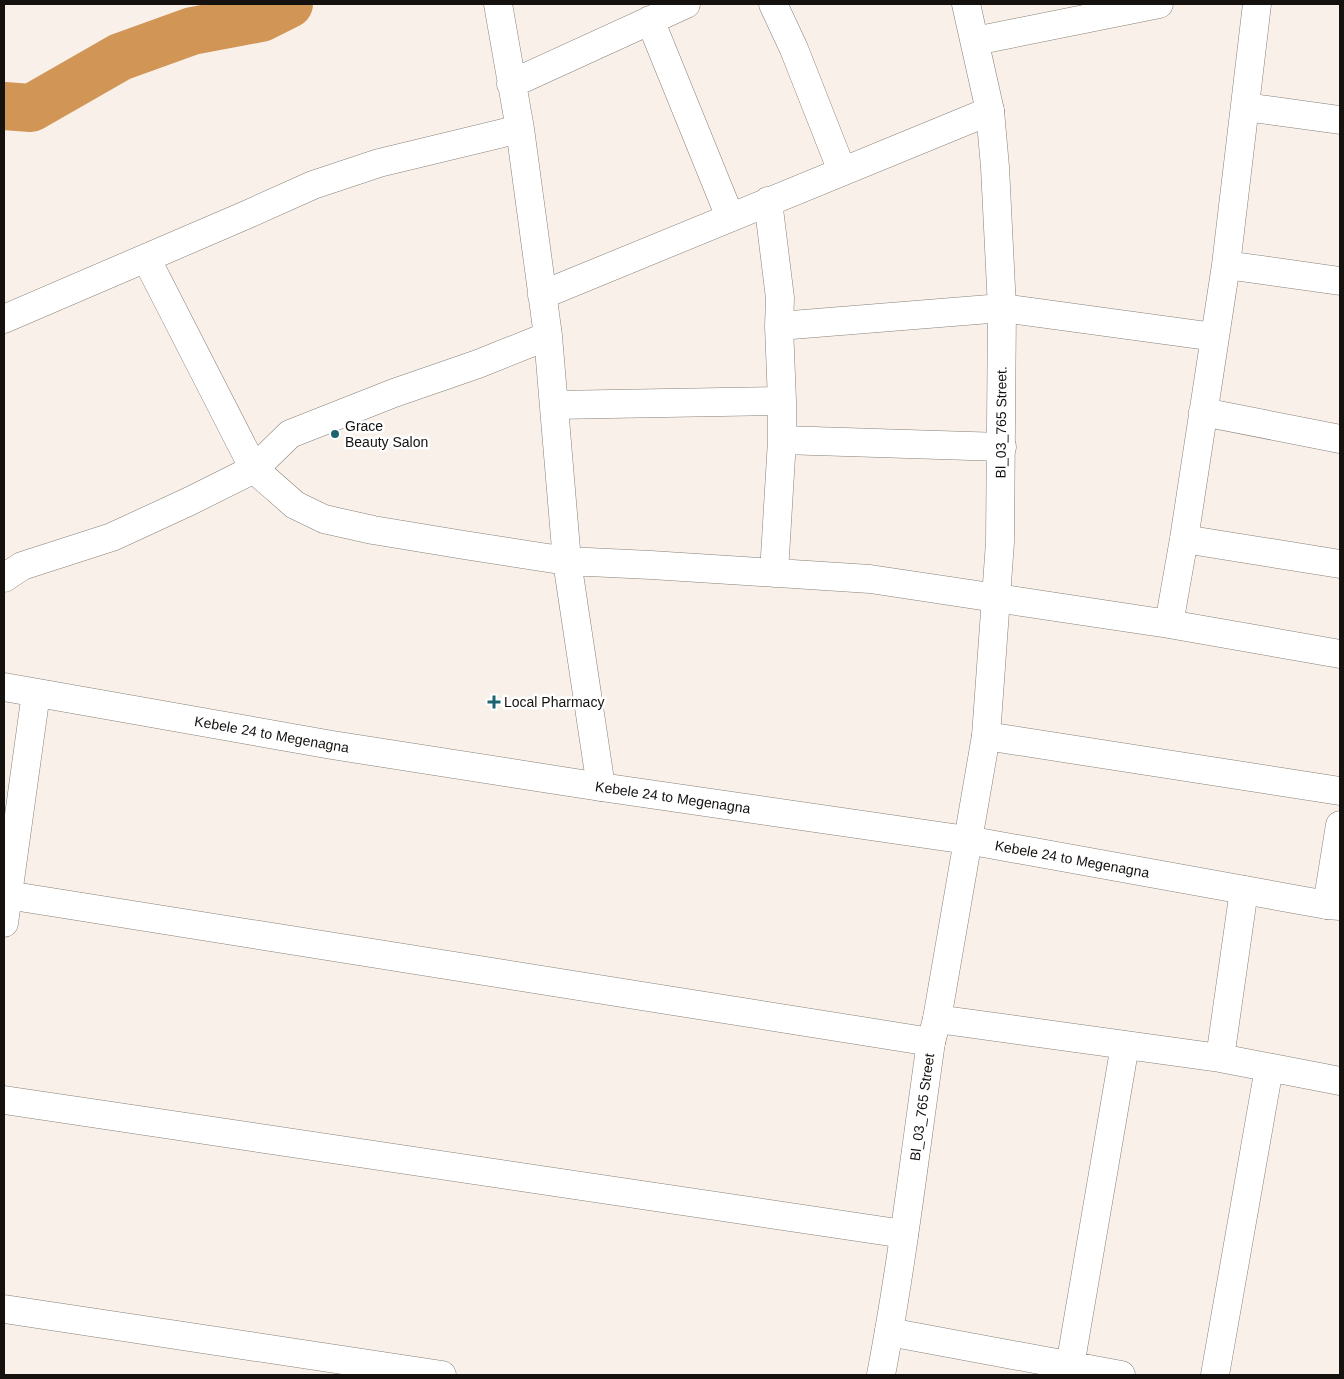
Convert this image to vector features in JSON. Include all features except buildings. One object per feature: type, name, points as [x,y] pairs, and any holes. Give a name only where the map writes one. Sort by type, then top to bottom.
[{"type":"street","points":[[498,4],[520,129],[548,336],[568,561],[601,787]]},
{"type":"street","points":[[511,84],[686,4]]},
{"type":"street","points":[[773,4],[794,49],[842,171]]},
{"type":"street","name":"Bl_03_765 Street.","points":[[966,4],[990,111],[1002,308],[1000,542],[986,736],[967,840]]},
{"type":"street","points":[[975,41],[1159,4]]},
{"type":"street","points":[[1169,624],[1226,265],[1257,4]]},
{"type":"street","points":[[650,20],[730,217]]},
{"type":"street","points":[[1245,107],[1340,120]]},
{"type":"street","points":[[542,295],[990,111]]},
{"type":"street","points":[[4,319],[313,185],[380,163],[520,129]]},
{"type":"street","points":[[768,201],[780,298],[779,326],[782,401],[782,440],[774,573]]},
{"type":"street","points":[[146,258],[254,469],[295,505],[324,519],[373,530],[568,561],[870,579],[1169,624],[1340,654]]},
{"type":"street","points":[[1226,265],[1340,281]]},
{"type":"street","points":[[779,326],[1002,308],[1215,337]]},
{"type":"street","points":[[4,578],[22,566],[112,537],[254,469],[290,434],[548,336]]},
{"type":"street","points":[[554,405],[782,401]]},
{"type":"street","points":[[1203,412],[1340,439]]},
{"type":"street","points":[[782,440],[1002,447]]},
{"type":"street","points":[[1184,539],[1340,564]]},
{"type":"street","name":"Kebele 24 to Megenagna","points":[[4,687],[332,745],[601,787],[967,840],[1334,906]]},
{"type":"street","points":[[4,923],[36,693]]},
{"type":"street","points":[[986,736],[1340,791]]},
{"type":"street","points":[[1334,906],[1340,826]]},
{"type":"street","name":"Bl_03_765 Street","points":[[881,1375],[934,1030],[967,840]]},
{"type":"street","points":[[1220,1058],[1244,890]]},
{"type":"street","points":[[7,895],[934,1030],[1125,1045],[1220,1058],[1340,1081]]},
{"type":"street","points":[[1070,1366],[1125,1045]]},
{"type":"street","points":[[1215,1375],[1269,1068]]},
{"type":"street","points":[[4,1100],[904,1234]]},
{"type":"street","points":[[4,1309],[442,1375]]},
{"type":"street","points":[[889,1332],[1121,1375]]},
{"type":"waterway","points":[[4,106],[31,108],[120,57],[192,31],[261,18],[289,4]]},
{"type":"place","name":"Grace Beauty Salon","points":[[335,434]]},
{"type":"place","name":"Local Pharmacy","points":[[494,702]]}]
